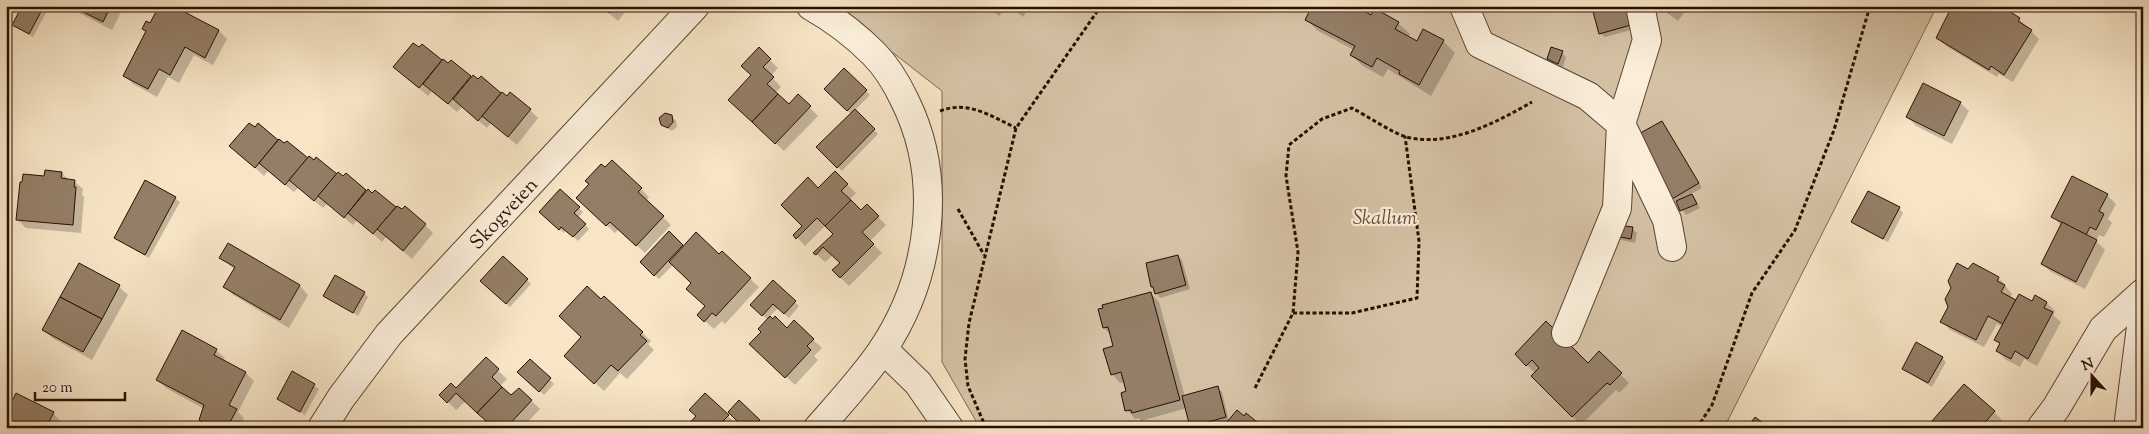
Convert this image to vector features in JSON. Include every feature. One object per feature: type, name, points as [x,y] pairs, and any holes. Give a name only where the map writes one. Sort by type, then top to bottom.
[{"type":"street","name":"Skogveien","points":[[322,428],[340,398],[389,334],[695,6]]},
{"type":"street","points":[[811,6],[832,18],[875,54],[896,82],[915,120],[924,149],[928,181],[928,221],[921,264],[906,305],[883,349],[818,428]]},
{"type":"street","points":[[1464,6],[1480,44],[1588,96],[1621,124],[1667,220],[1672,247]]},
{"type":"street","points":[[1566,332],[1616,208],[1621,124],[1647,40],[1640,6]]},
{"type":"street","points":[[2041,428],[2056,408],[2103,329],[2143,293]]},
{"type":"street","points":[[2128,428],[2143,311]]},
{"type":"street","points":[[883,349],[918,384],[949,428]]},
{"type":"path","points":[[986,428],[968,386],[965,360],[969,323],[1016,128],[1101,6]]},
{"type":"path","points":[[1697,428],[1712,405],[1752,293],[1795,230],[1834,130],[1870,6]]},
{"type":"path","points":[[1255,388],[1293,313],[1298,252],[1286,176],[1290,145],[1322,120],[1352,108],[1405,136],[1437,140],[1494,124],[1563,84]]},
{"type":"path","points":[[915,120],[952,106],[975,109],[1016,128]]},
{"type":"path","points":[[1293,313],[1352,313],[1417,298],[1419,241],[1405,136]]},
{"type":"path","points":[[928,181],[960,211],[984,256]]},
{"type":"green space","name":"Skallum","points":[[833,6],[1937,6],[1724,428],[980,428],[942,362],[942,91]]},
{"type":"building","points":[[22,6],[43,8],[29,34],[12,25]]},
{"type":"building","points":[[71,6],[111,6],[103,22]]},
{"type":"building","points":[[159,6],[173,6],[219,30],[205,58],[185,47],[170,75],[159,69],[148,89],[123,76],[146,31],[142,29],[146,21],[150,23]]},
{"type":"building","points":[[601,6],[615,6],[609,13]]},
{"type":"building","points":[[1312,6],[1355,6],[1371,15],[1374,8],[1399,22],[1395,29],[1417,41],[1423,29],[1444,40],[1419,85],[1399,74],[1400,71],[1377,58],[1372,67],[1350,55],[1355,46],[1305,20]]},
{"type":"building","points":[[1598,6],[1626,6],[1631,25],[1599,34],[1592,8]]},
{"type":"building","points":[[1659,6],[1674,6],[1669,13]]},
{"type":"building","points":[[1952,6],[2001,6],[2020,18],[2018,21],[2032,30],[2004,75],[1991,66],[1989,70],[1936,38]]},
{"type":"building","points":[[413,43],[419,47],[422,44],[442,60],[419,88],[393,67]]},
{"type":"building","points":[[2143,43],[2143,54],[2138,50]]},
{"type":"building","points":[[759,47],[771,59],[763,67],[774,77],[767,84],[778,94],[752,122],[728,100],[751,75],[741,66]]},
{"type":"building","points":[[1551,47],[1563,51],[1558,64],[1547,59]]},
{"type":"building","points":[[443,59],[448,63],[451,60],[471,76],[448,104],[423,84]]},
{"type":"building","points":[[844,68],[867,90],[847,111],[824,89]]},
{"type":"building","points":[[473,75],[478,79],[481,76],[501,93],[478,121],[453,99]]},
{"type":"building","points":[[1923,83],[1961,102],[1944,136],[1906,117]]},
{"type":"building","points":[[502,92],[507,96],[510,92],[531,109],[508,137],[482,116]]},
{"type":"building","points":[[778,94],[789,104],[798,94],[811,106],[775,144],[752,122]]},
{"type":"building","points":[[855,109],[875,129],[837,168],[816,147]]},
{"type":"building","points":[[665,113],[672,115],[673,122],[668,128],[661,125],[659,118]]},
{"type":"building","points":[[1662,121],[1699,183],[1672,199],[1635,136]]},
{"type":"building","points":[[249,123],[255,127],[258,123],[278,140],[255,168],[229,146]]},
{"type":"building","points":[[279,139],[284,143],[287,141],[308,158],[285,185],[259,163]]},
{"type":"building","points":[[309,156],[314,160],[316,157],[337,174],[314,201],[289,180]]},
{"type":"building","points":[[612,160],[642,188],[638,192],[664,216],[636,246],[610,222],[606,226],[576,198],[589,184],[585,181],[601,164],[605,167]]},
{"type":"building","points":[[45,170],[62,172],[61,178],[75,180],[73,225],[16,220],[20,182],[22,182],[23,174],[44,176]]},
{"type":"building","points":[[835,171],[848,184],[841,191],[851,200],[825,226],[817,218],[796,239],[793,235],[802,226],[781,205],[808,177],[818,188]]},
{"type":"building","points":[[338,172],[343,176],[346,173],[366,190],[344,218],[318,196]]},
{"type":"building","points":[[2072,176],[2108,194],[2099,211],[2104,214],[2096,230],[2090,227],[2086,235],[2051,217]]},
{"type":"building","points":[[145,180],[176,197],[145,255],[114,238]]},
{"type":"building","points":[[368,189],[372,193],[375,190],[396,207],[373,234],[348,213]]},
{"type":"building","points":[[560,189],[580,207],[574,213],[586,224],[573,237],[561,227],[559,230],[539,212]]},
{"type":"building","points":[[1868,191],[1900,207],[1883,239],[1851,222]]},
{"type":"building","points":[[1692,194],[1697,204],[1680,211],[1676,201]]},
{"type":"building","points":[[851,200],[861,210],[867,204],[879,216],[862,232],[874,244],[840,278],[832,270],[840,263],[823,247],[816,255],[813,253],[833,234],[825,226]]},
{"type":"building","points":[[397,206],[402,209],[405,206],[426,224],[403,251],[377,229]]},
{"type":"building","points":[[2062,222],[2097,240],[2076,282],[2041,264]]},
{"type":"building","points":[[1617,225],[1633,227],[1631,239],[1615,236]]},
{"type":"building","points":[[669,231],[683,245],[654,276],[640,262]]},
{"type":"building","points":[[696,232],[719,254],[722,251],[751,278],[716,316],[712,313],[704,322],[697,315],[705,306],[686,289],[691,283],[669,262]]},
{"type":"building","points":[[228,243],[300,285],[280,320],[223,287],[235,267],[219,258]]},
{"type":"building","points":[[1178,255],[1186,285],[1155,294],[1153,287],[1151,287],[1146,263]]},
{"type":"building","points":[[503,256],[528,279],[506,304],[480,281]]},
{"type":"building","points":[[79,263],[120,285],[102,319],[60,297]]},
{"type":"building","points":[[1957,263],[1968,269],[1973,263],[1999,277],[1997,281],[2005,285],[2001,292],[2016,300],[2003,324],[1988,316],[1976,340],[1940,322],[1948,307],[1945,299],[1951,288],[1948,281]]},
{"type":"building","points":[[335,275],[365,292],[353,313],[323,296]]},
{"type":"building","points":[[773,280],[796,301],[784,314],[773,304],[762,316],[750,305]]},
{"type":"building","points":[[587,286],[601,299],[604,296],[643,332],[640,335],[647,341],[618,371],[611,365],[594,384],[564,356],[581,337],[559,316]]},
{"type":"building","points":[[1151,292],[1180,400],[1132,413],[1131,410],[1125,411],[1121,393],[1126,391],[1121,372],[1111,375],[1103,349],[1113,346],[1108,327],[1103,328],[1098,309],[1103,308],[1102,305]]},
{"type":"building","points":[[2019,294],[2032,301],[2035,295],[2047,302],[2044,308],[2053,312],[2028,359],[2015,351],[2011,359],[1996,351],[2000,343],[1994,340]]},
{"type":"building","points":[[60,297],[102,319],[83,352],[42,330]]},
{"type":"building","points":[[770,316],[773,319],[775,316],[787,328],[794,320],[814,339],[807,346],[811,350],[785,378],[749,344],[761,332],[758,329]]},
{"type":"building","points":[[1546,321],[1588,363],[1599,351],[1622,373],[1610,385],[1607,383],[1572,417],[1531,376],[1539,368],[1532,360],[1526,366],[1515,354]]},
{"type":"building","points":[[182,330],[217,349],[214,355],[246,372],[229,405],[237,409],[227,428],[213,428],[199,420],[204,405],[156,380]]},
{"type":"building","points":[[1916,342],[1943,357],[1928,383],[1902,369]]},
{"type":"building","points":[[486,357],[499,369],[492,377],[502,387],[477,413],[456,393],[447,403],[439,395],[451,383],[456,388]]},
{"type":"building","points":[[530,359],[551,378],[539,392],[517,372]]},
{"type":"building","points":[[292,371],[315,384],[300,412],[277,399]]},
{"type":"building","points":[[1964,384],[1995,411],[1980,428],[1940,428],[1932,421]]},
{"type":"building","points":[[1218,386],[1226,417],[1190,427],[1182,396]]},
{"type":"building","points":[[502,387],[511,395],[519,388],[532,400],[506,428],[479,428],[486,421],[477,413]]},
{"type":"building","points":[[16,393],[54,412],[46,428],[6,428],[6,405],[9,407]]},
{"type":"building","points":[[705,393],[729,415],[723,421],[730,428],[686,427],[696,416],[689,410]]},
{"type":"building","points":[[739,400],[760,420],[752,428],[744,428],[728,412]]},
{"type":"building","points":[[1237,410],[1244,416],[1246,413],[1262,426],[1222,428]]},
{"type":"building","points":[[1755,417],[1770,428],[1747,428]]},
{"type":"building","points":[[139,422],[156,428],[137,428]]},
{"type":"building","points":[[114,423],[126,428],[112,428]]}]
